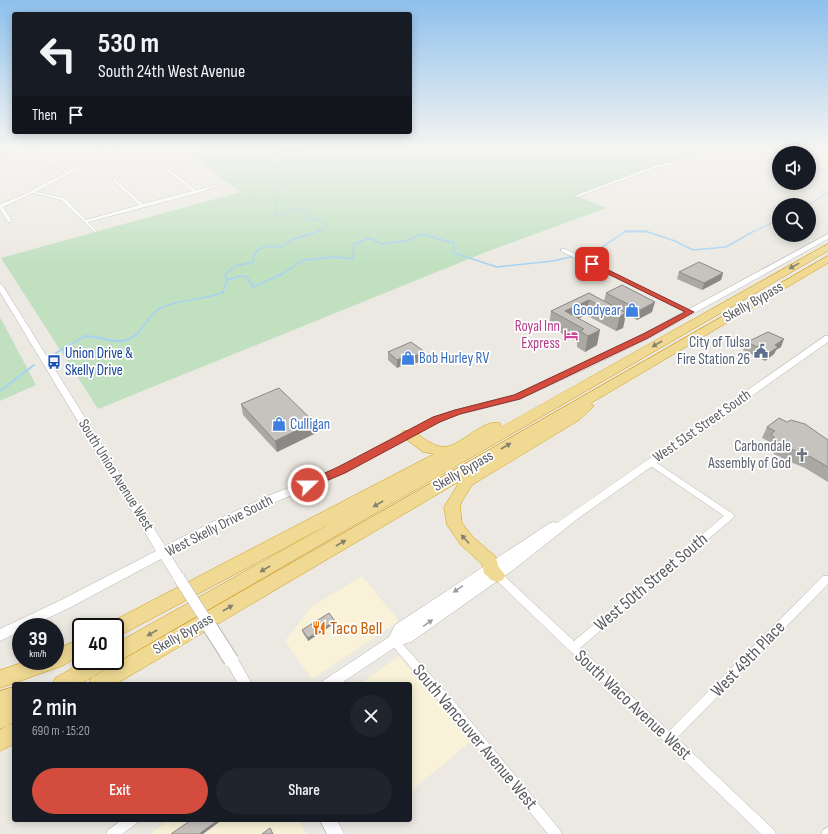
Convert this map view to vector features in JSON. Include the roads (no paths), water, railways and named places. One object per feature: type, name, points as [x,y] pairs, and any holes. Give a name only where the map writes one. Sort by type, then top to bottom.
[{"type":"highway","name":"Skelly Bypass","points":[[124,649],[828,247]]},
{"type":"highway","name":"Skelly Bypass","points":[[101,682],[828,259]]},
{"type":"highway","points":[[124,624],[451,451],[557,391],[628,361]]},
{"type":"highway","points":[[494,571],[490,562],[467,541],[455,525],[452,507],[467,481],[574,417],[639,368]]},
{"type":"highway","points":[[408,434],[428,449],[451,451]]},
{"type":"highway","points":[[0,679],[26,670]]},
{"type":"highway","points":[[67,681],[87,670]]},
{"type":"highway","points":[[0,700],[12,697]]},
{"type":"highway","points":[[0,719],[12,712]]},
{"type":"highway","points":[[0,741],[12,733]]},
{"type":"street","points":[[10,220],[0,206],[41,188]]},
{"type":"street","points":[[123,188],[142,206]]},
{"type":"street","points":[[191,188],[196,192]]},
{"type":"street","points":[[86,221],[210,188]]},
{"type":"street","points":[[576,196],[598,188]]},
{"type":"street","points":[[33,192],[63,199],[95,231]]},
{"type":"street","name":"West Skelly Drive South","points":[[0,635],[164,553],[214,526],[274,498],[342,470],[442,417],[517,397],[646,336],[828,236]]},
{"type":"street","points":[[563,250],[690,312]]},
{"type":"street","name":"South Union Avenue West","points":[[0,286],[244,682]]},
{"type":"street","name":"West 51st Street South","points":[[332,682],[394,641],[399,629],[494,571],[555,525],[576,514],[828,338]]},
{"type":"street","name":"West 50th Street South","points":[[573,648],[730,516],[651,462]]},
{"type":"street","name":"South Waco Avenue West","points":[[494,571],[573,648],[770,834]]},
{"type":"street","name":"West 49th Place","points":[[669,739],[827,580]]},
{"type":"street","name":"South Vancouver Avenue West","points":[[394,641],[450,705],[556,834]]},
{"type":"street","points":[[112,834],[129,822]]},
{"type":"street","points":[[329,822],[336,834]]},
{"type":"waterway","points":[[279,188],[275,191],[278,200],[275,213],[285,216],[291,211],[295,210],[312,213],[305,219],[322,221],[327,228],[317,232]]},
{"type":"waterway","points":[[816,200],[828,193]]},
{"type":"waterway","points":[[753,232],[772,223]]},
{"type":"waterway","points":[[227,280],[241,276],[247,277],[253,287],[284,273],[303,260],[335,257],[353,259],[354,244],[370,238],[381,244],[406,241],[421,234],[454,243],[454,253],[497,267],[553,261],[596,251],[626,231],[645,231],[675,241],[693,250],[726,247],[753,232]]},
{"type":"waterway","points":[[227,280],[225,274],[236,266],[253,262],[255,253],[258,250],[271,246],[281,247],[291,240],[317,232]]},
{"type":"waterway","points":[[625,232],[647,232]]},
{"type":"waterway","points":[[137,334],[159,309],[167,305],[207,297],[223,292],[227,280]]},
{"type":"waterway","points":[[56,353],[85,336],[112,341],[124,341],[137,334]]},
{"type":"waterway","points":[[0,391],[34,365]]},
{"type":"place","name":"Goodyear","points":[[632,310]]},
{"type":"place","name":"Royal Inn Express","points":[[571,335]]},
{"type":"place","name":"City of Tulsa Fire Station 26","points":[[761,351]]},
{"type":"place","name":"Bob Hurley RV","points":[[408,358]]},
{"type":"place","name":"Union Drive & Skelly Drive","points":[[54,362]]},
{"type":"place","name":"Culligan","points":[[279,424]]},
{"type":"place","name":"Carbondale Assembly of God","points":[[802,455]]},
{"type":"place","name":"Taco Bell","points":[[319,628]]}]
